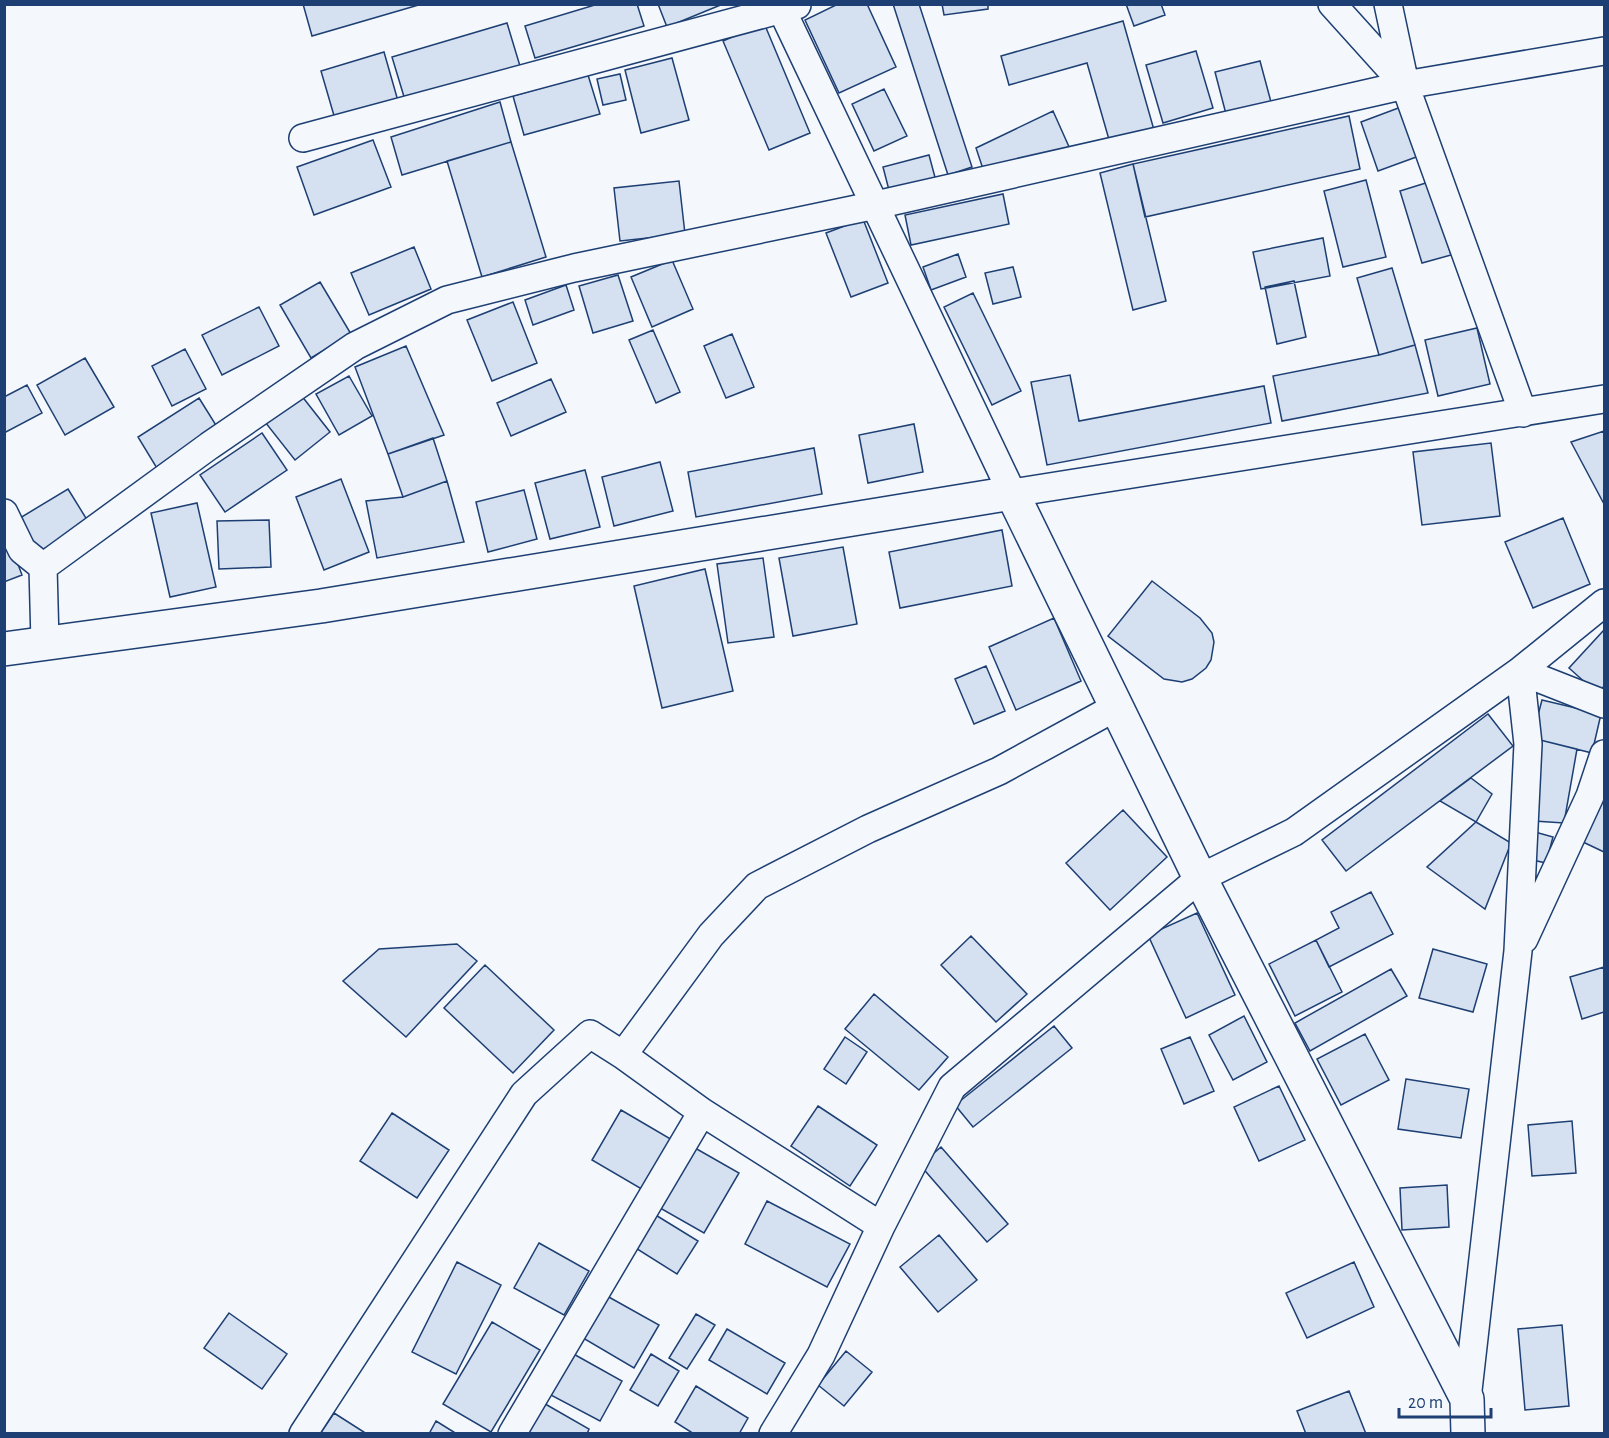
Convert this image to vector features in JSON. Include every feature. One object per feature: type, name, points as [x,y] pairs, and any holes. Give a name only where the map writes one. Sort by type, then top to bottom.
[{"type":"street","points":[[1332,4],[1405,85]]},
{"type":"street","points":[[1388,4],[1405,85],[1523,413]]},
{"type":"street","points":[[303,138],[786,6],[876,205],[1116,707],[1200,878],[1467,1399]]},
{"type":"street","points":[[43,567],[209,446],[355,346],[447,300],[574,268],[876,205],[1405,85],[1605,51]]},
{"type":"street","points":[[4,649],[321,606],[1605,399]]},
{"type":"street","points":[[4,513],[22,550],[43,567],[45,642]]},
{"type":"street","points":[[773,1434],[821,1355],[881,1226],[952,1087],[1200,878],[1294,832],[1520,671],[1605,603]]},
{"type":"street","points":[[1520,671],[1605,704]]},
{"type":"street","points":[[1468,1434],[1467,1399],[1518,951],[1528,744],[1520,671]]},
{"type":"street","points":[[623,1055],[711,935],[757,886],[868,829],[999,771],[1116,707]]},
{"type":"street","points":[[1518,951],[1590,796],[1605,754]]},
{"type":"street","points":[[303,1434],[524,1094],[590,1034],[702,1112],[881,1226]]},
{"type":"street","points":[[512,1434],[702,1112]]},
{"type":"building","points":[[303,4],[422,4],[312,36]]},
{"type":"building","points":[[598,4],[637,4],[644,26],[535,58],[525,26]]},
{"type":"building","points":[[658,4],[723,4],[667,27]]},
{"type":"building","points":[[838,4],[867,4],[896,67],[839,93],[805,20]]},
{"type":"building","points":[[893,4],[919,4],[972,167],[948,175]]},
{"type":"building","points":[[942,4],[988,4],[988,9],[944,15]]},
{"type":"building","points":[[1126,4],[1161,4],[1165,15],[1134,26]]},
{"type":"building","points":[[1123,21],[1154,130],[1110,143],[1087,63],[1009,85],[1001,56]]},
{"type":"building","points":[[507,23],[520,66],[405,100],[392,57]]},
{"type":"building","points":[[764,23],[810,133],[769,150],[723,41]]},
{"type":"building","points":[[1196,51],[1213,108],[1163,123],[1146,65]]},
{"type":"building","points":[[384,52],[398,101],[335,119],[321,71]]},
{"type":"building","points":[[672,58],[689,120],[641,133],[625,70]]},
{"type":"building","points":[[1260,61],[1271,102],[1226,114],[1215,72]]},
{"type":"building","points":[[620,74],[626,100],[603,105],[597,79]]},
{"type":"building","points":[[588,75],[600,114],[524,135],[513,96]]},
{"type":"building","points":[[884,89],[907,136],[874,151],[852,104]]},
{"type":"building","points":[[500,102],[511,142],[402,175],[391,137]]},
{"type":"building","points":[[1401,107],[1419,156],[1378,171],[1361,122]]},
{"type":"building","points":[[1053,111],[1070,149],[984,172],[976,148]]},
{"type":"building","points":[[1349,116],[1360,169],[1145,217],[1133,164]]},
{"type":"building","points":[[373,140],[391,187],[314,215],[297,167]]},
{"type":"building","points":[[511,142],[546,257],[482,277],[447,161]]},
{"type":"building","points":[[929,155],[936,181],[890,194],[883,167]]},
{"type":"building","points":[[1133,164],[1166,301],[1133,310],[1100,173]]},
{"type":"building","points":[[1366,180],[1386,257],[1343,267],[1324,191]]},
{"type":"building","points":[[679,181],[685,234],[620,241],[614,188]]},
{"type":"building","points":[[1429,182],[1451,255],[1422,263],[1400,191]]},
{"type":"building","points":[[1003,194],[1009,224],[911,245],[905,215]]},
{"type":"building","points":[[863,219],[888,283],[851,297],[826,233]]},
{"type":"building","points":[[1323,238],[1330,276],[1261,289],[1253,252]]},
{"type":"building","points":[[414,247],[431,289],[369,315],[351,273]]},
{"type":"building","points":[[958,254],[966,277],[931,290],[923,267]]},
{"type":"building","points":[[672,260],[693,309],[652,327],[631,277]]},
{"type":"building","points":[[1013,267],[1021,297],[993,304],[985,273]]},
{"type":"building","points":[[1392,268],[1415,345],[1379,355],[1357,278]]},
{"type":"building","points":[[618,275],[633,321],[593,333],[579,286]]},
{"type":"building","points":[[1294,281],[1306,337],[1277,344],[1265,287]]},
{"type":"building","points":[[320,282],[351,334],[311,358],[280,305]]},
{"type":"building","points":[[566,285],[574,310],[533,325],[525,300]]},
{"type":"building","points":[[973,293],[1021,391],[992,405],[944,307]]},
{"type":"building","points":[[513,302],[537,363],[492,381],[467,320]]},
{"type":"building","points":[[259,307],[279,346],[222,375],[202,335]]},
{"type":"building","points":[[1477,328],[1490,384],[1438,396],[1425,340]]},
{"type":"building","points":[[653,330],[680,392],[656,403],[629,340]]},
{"type":"building","points":[[732,334],[754,387],[726,398],[704,346]]},
{"type":"building","points":[[1415,345],[1428,393],[1282,421],[1273,376],[1379,355]]},
{"type":"building","points":[[406,346],[444,435],[388,454],[355,367]]},
{"type":"building","points":[[185,349],[206,389],[172,406],[152,366]]},
{"type":"building","points":[[85,358],[114,407],[65,435],[37,385]]},
{"type":"building","points":[[1070,375],[1079,421],[1264,386],[1271,423],[1047,465],[1031,382]]},
{"type":"building","points":[[349,376],[372,416],[339,435],[316,394]]},
{"type":"building","points":[[551,379],[566,412],[511,436],[497,403]]},
{"type":"building","points":[[27,385],[42,413],[4,433],[4,397]]},
{"type":"building","points":[[301,395],[330,432],[295,460],[265,422]]},
{"type":"building","points":[[199,398],[219,430],[158,470],[138,437]]},
{"type":"building","points":[[914,424],[923,472],[868,483],[859,435]]},
{"type":"building","points":[[1604,431],[1604,504],[1571,442]]},
{"type":"building","points":[[262,433],[287,470],[225,512],[200,475]]},
{"type":"building","points":[[433,438],[447,481],[403,497],[388,454]]},
{"type":"building","points":[[1491,443],[1500,516],[1422,525],[1413,452]]},
{"type":"building","points":[[814,448],[822,494],[696,517],[688,472]]},
{"type":"building","points":[[660,462],[673,511],[614,526],[602,477]]},
{"type":"building","points":[[585,470],[600,527],[550,539],[535,483]]},
{"type":"building","points":[[341,479],[369,552],[324,570],[296,497]]},
{"type":"building","points":[[447,481],[464,542],[377,558],[366,501],[403,497]]},
{"type":"building","points":[[68,489],[89,523],[35,554],[15,521]]},
{"type":"building","points":[[524,490],[537,539],[488,552],[476,502]]},
{"type":"building","points":[[197,503],[216,587],[170,597],[151,513]]},
{"type":"building","points":[[1563,518],[1590,584],[1533,608],[1505,542]]},
{"type":"building","points":[[269,520],[271,567],[219,569],[217,521]]},
{"type":"building","points":[[1002,530],[1012,586],[900,608],[889,552]]},
{"type":"building","points":[[10,543],[22,575],[4,582],[4,545]]},
{"type":"building","points":[[843,547],[857,624],[793,636],[779,558]]},
{"type":"building","points":[[763,558],[774,637],[728,643],[717,564]]},
{"type":"building","points":[[705,569],[733,691],[662,708],[634,586]]},
{"type":"building","points":[[1152,581],[1200,618],[1212,633],[1214,642],[1211,660],[1206,668],[1192,679],[1182,682],[1164,679],[1108,636]]},
{"type":"building","points":[[1054,618],[1081,681],[1016,710],[989,647]]},
{"type":"building","points":[[1604,630],[1604,686],[1598,694],[1569,668]]},
{"type":"building","points":[[986,666],[1005,711],[974,724],[955,679]]},
{"type":"building","points":[[1542,700],[1601,714],[1592,753],[1532,738]]},
{"type":"building","points":[[1488,714],[1513,746],[1346,871],[1322,840]]},
{"type":"building","points":[[1532,738],[1577,749],[1564,823],[1534,821]]},
{"type":"building","points":[[1471,778],[1492,794],[1476,822],[1440,801]]},
{"type":"building","points":[[1604,786],[1604,852],[1583,842]]},
{"type":"building","points":[[1123,810],[1167,857],[1110,910],[1066,863]]},
{"type":"building","points":[[1476,822],[1511,843],[1485,909],[1427,867]]},
{"type":"building","points":[[1535,832],[1553,837],[1546,863],[1528,859]]},
{"type":"building","points":[[1371,892],[1393,934],[1329,967],[1316,940],[1339,928],[1331,912]]},
{"type":"building","points":[[1197,913],[1235,995],[1186,1018],[1148,935]]},
{"type":"building","points":[[971,936],[1027,994],[996,1022],[941,965]]},
{"type":"building","points":[[1316,940],[1342,992],[1295,1016],[1269,964]]},
{"type":"building","points":[[457,944],[477,961],[406,1037],[343,981],[379,949]]},
{"type":"building","points":[[1433,949],[1487,964],[1473,1012],[1419,998]]},
{"type":"building","points":[[485,965],[554,1030],[513,1073],[444,1008]]},
{"type":"building","points":[[1604,967],[1604,1012],[1582,1019],[1570,977]]},
{"type":"building","points":[[1391,969],[1407,996],[1310,1051],[1295,1023]]},
{"type":"building","points":[[874,994],[948,1057],[919,1090],[845,1029]]},
{"type":"building","points":[[1244,1016],[1267,1062],[1233,1080],[1209,1035]]},
{"type":"building","points":[[1054,1026],[1072,1048],[973,1127],[955,1105]]},
{"type":"building","points":[[1365,1034],[1389,1080],[1341,1105],[1317,1059]]},
{"type":"building","points":[[845,1037],[867,1052],[846,1084],[824,1069]]},
{"type":"building","points":[[1190,1037],[1214,1091],[1184,1104],[1161,1049]]},
{"type":"building","points":[[1406,1079],[1469,1089],[1461,1138],[1398,1129]]},
{"type":"building","points":[[1279,1086],[1305,1140],[1259,1161],[1234,1107]]},
{"type":"building","points":[[818,1106],[877,1145],[850,1186],[791,1146]]},
{"type":"building","points":[[621,1110],[674,1141],[645,1191],[592,1160]]},
{"type":"building","points":[[392,1113],[449,1150],[417,1198],[360,1161]]},
{"type":"building","points":[[1572,1121],[1576,1173],[1532,1176],[1528,1125]]},
{"type":"building","points":[[688,1144],[739,1173],[704,1233],[653,1204]]},
{"type":"building","points":[[941,1147],[1008,1224],[987,1242],[920,1165]]},
{"type":"building","points":[[1447,1185],[1449,1227],[1402,1230],[1400,1188]]},
{"type":"building","points":[[767,1201],[850,1244],[827,1287],[745,1244]]},
{"type":"building","points":[[654,1214],[698,1241],[677,1274],[634,1247]]},
{"type":"building","points":[[939,1235],[977,1280],[938,1312],[900,1267]]},
{"type":"building","points":[[539,1243],[589,1271],[564,1315],[514,1288]]},
{"type":"building","points":[[457,1262],[501,1285],[456,1374],[412,1352]]},
{"type":"building","points":[[1354,1262],[1374,1307],[1307,1338],[1286,1293]]},
{"type":"building","points":[[607,1296],[659,1325],[634,1368],[583,1338]]},
{"type":"building","points":[[229,1313],[287,1354],[262,1389],[204,1348]]},
{"type":"building","points":[[696,1314],[715,1325],[687,1369],[669,1358]]},
{"type":"building","points":[[492,1322],[540,1350],[491,1432],[443,1404]]},
{"type":"building","points":[[1562,1325],[1569,1406],[1525,1410],[1518,1329]]},
{"type":"building","points":[[727,1329],[785,1363],[767,1394],[709,1360]]},
{"type":"building","points":[[846,1351],[872,1372],[844,1406],[818,1385]]},
{"type":"building","points":[[570,1352],[622,1381],[600,1421],[547,1393]]},
{"type":"building","points":[[651,1354],[679,1371],[658,1406],[630,1390]]},
{"type":"building","points":[[696,1386],[748,1418],[739,1434],[694,1434],[675,1422]]},
{"type":"building","points":[[1349,1391],[1366,1434],[1306,1434],[1297,1411]]},
{"type":"building","points":[[540,1401],[589,1429],[587,1434],[521,1434]]},
{"type":"building","points":[[334,1413],[367,1434],[320,1434]]},
{"type":"building","points":[[436,1421],[457,1434],[429,1434]]}]
